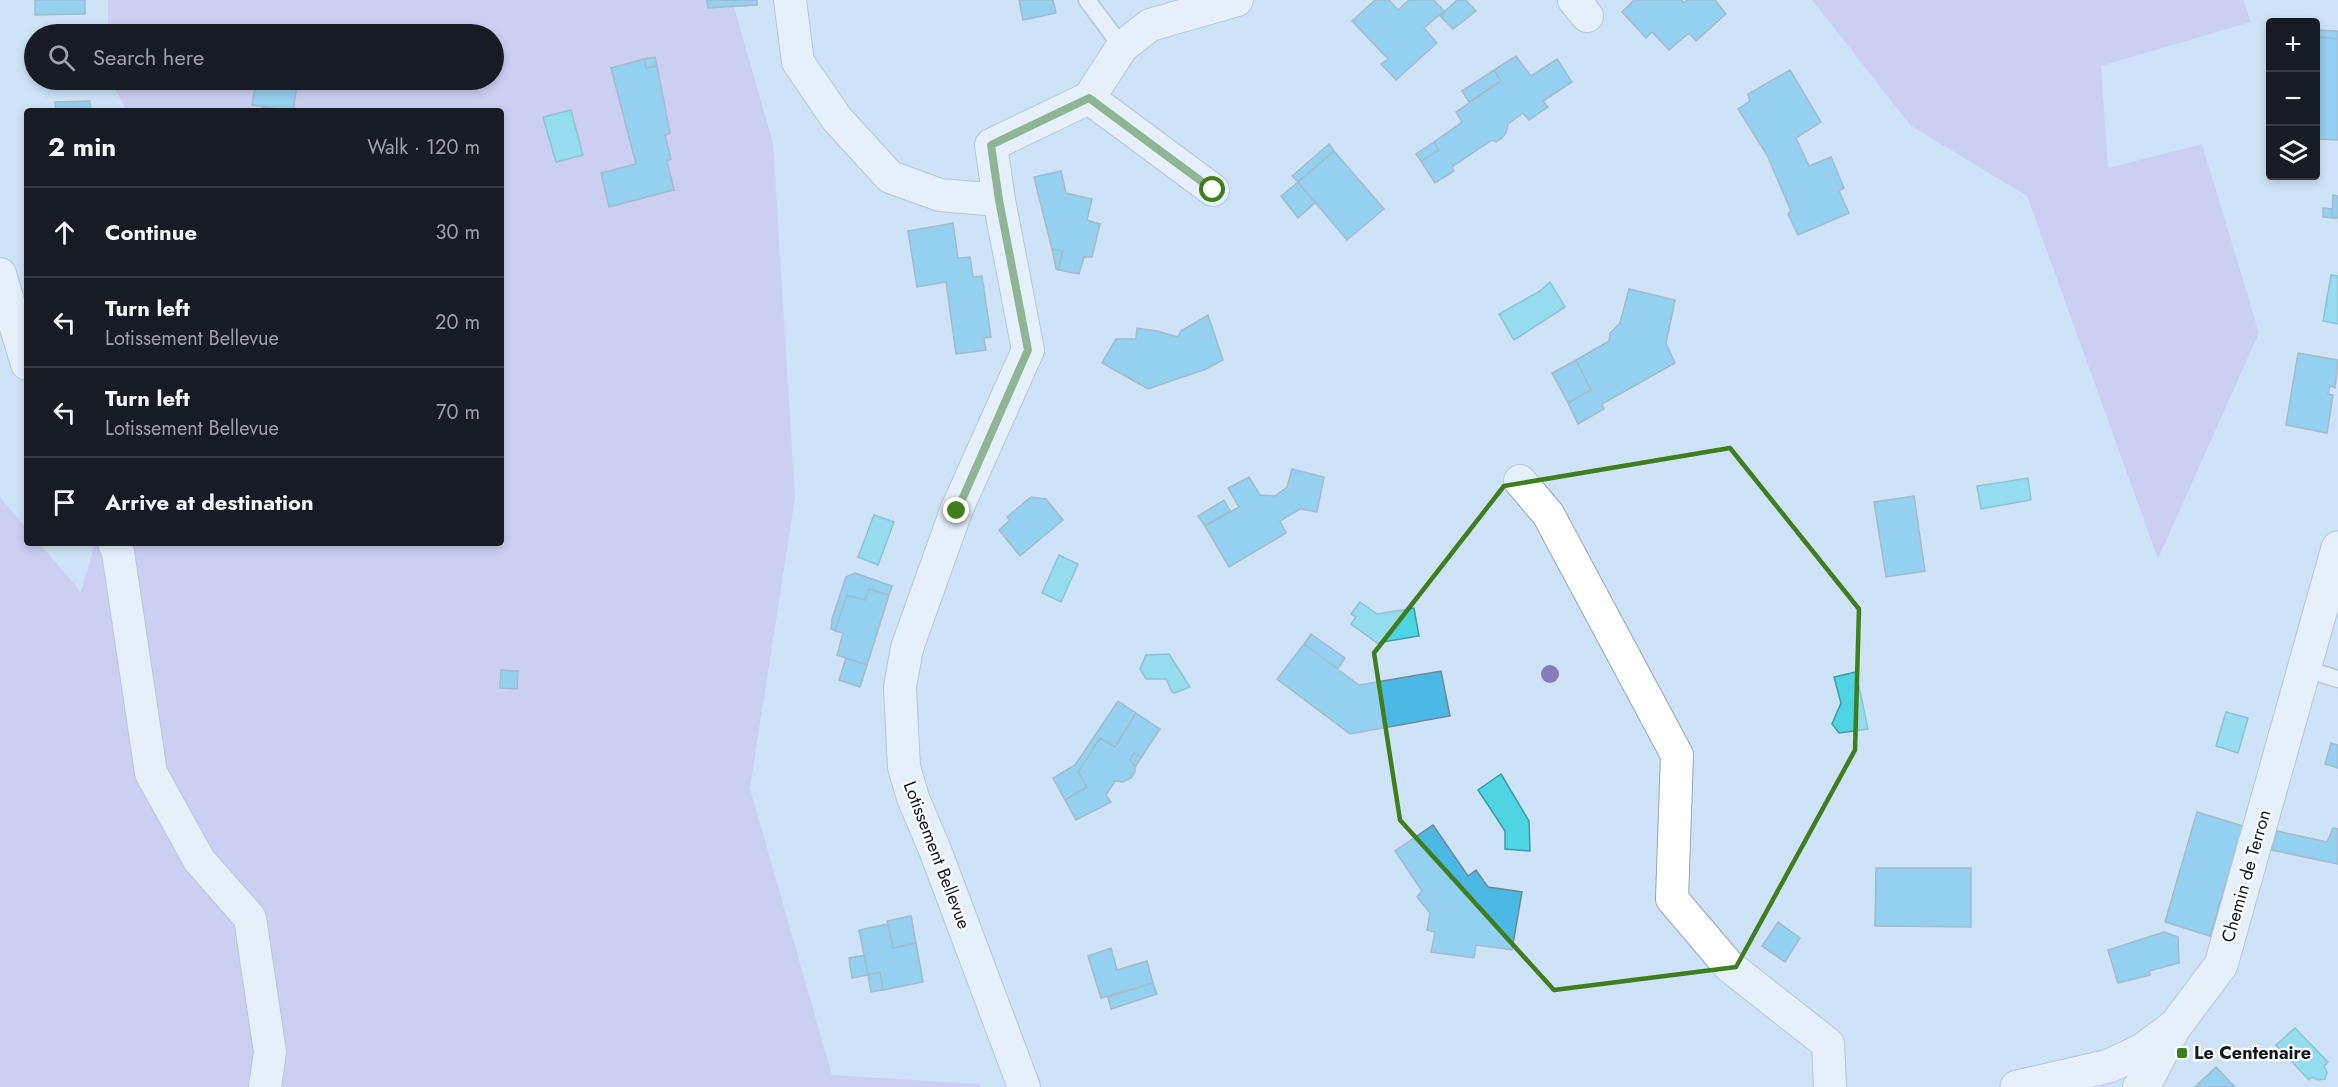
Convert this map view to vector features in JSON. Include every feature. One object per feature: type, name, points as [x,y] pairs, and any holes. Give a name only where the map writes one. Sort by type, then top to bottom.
[{"type":"street","points":[[790,0],[798,62],[837,119],[890,177],[940,195],[999,200]]},
{"type":"street","points":[[1213,190],[1089,98],[1122,47],[1150,25],[1237,0]]},
{"type":"street","name":"Lotissement Bellevue","points":[[1024,1087],[944,871],[913,798],[904,767],[900,687],[907,648],[957,511],[1028,350],[999,200],[991,145],[1089,98]]},
{"type":"street","points":[[0,274],[24,354]]},
{"type":"street","points":[[1520,481],[1548,514],[1677,755],[1672,899],[1728,966],[1828,1044],[1830,1087]]},
{"type":"street","points":[[115,546],[151,773],[199,860],[250,918],[270,1052],[265,1087]]},
{"type":"street","name":"Chemin de Terron","points":[[2017,1087],[2109,1066],[2143,1050],[2176,1025],[2221,965],[2338,548]]},
{"type":"street","points":[[2139,1087],[2148,1078],[2176,1025]]},
{"type":"lane","points":[[1088,0],[1122,47]]},
{"type":"lane","points":[[2305,669],[2338,680]]},
{"type":"highlighted area","points":[[1730,448],[1859,609],[1855,750],[1736,967],[1554,990],[1400,820],[1374,653],[1504,486]]},
{"type":"shaded area","points":[[108,0],[732,0],[773,143],[795,498],[750,788],[832,1075],[979,1084],[980,1087],[0,1087],[0,497],[24,525],[24,546],[42,546],[81,592],[94,546],[504,546],[504,108],[125,108],[115,90],[504,90],[504,24],[108,24]]},
{"type":"shaded area","points":[[1812,0],[2243,0],[2251,22],[2101,66],[2108,168],[2202,144],[2259,333],[2158,559],[2027,196],[1911,126]]},
{"type":"water","points":[[571,110],[583,155],[556,162],[543,117]]},
{"type":"water","points":[[2331,275],[2338,276],[2338,324],[2323,321]]},
{"type":"water","points":[[1550,282],[1565,307],[1514,340],[1499,314],[1540,291]]},
{"type":"water","points":[[2028,478],[2031,500],[1981,509],[1977,486]]},
{"type":"water","points":[[874,515],[894,522],[878,565],[858,557]]},
{"type":"water","points":[[1059,555],[1078,564],[1061,602],[1042,593]]},
{"type":"water","points":[[1360,602],[1377,614],[1414,608],[1419,636],[1377,643],[1351,624],[1356,617],[1351,614]]},
{"type":"water","points":[[1169,654],[1190,687],[1175,693],[1172,692],[1166,679],[1146,679],[1140,669],[1146,655]]},
{"type":"water","points":[[1856,672],[1868,729],[1839,733],[1832,724],[1841,703],[1834,677]]},
{"type":"water","points":[[2226,712],[2248,718],[2238,753],[2216,746]]},
{"type":"water","points":[[1501,774],[1529,821],[1530,851],[1505,849],[1505,831],[1478,790]]},
{"type":"water","points":[[2295,1028],[2328,1062],[2324,1066],[2327,1072],[2325,1079],[2318,1080],[2312,1077],[2309,1080],[2276,1045]]},
{"type":"building","points":[[35,0],[85,0],[85,14],[35,15]]},
{"type":"building","points":[[707,0],[757,0],[757,5],[708,8]]},
{"type":"building","points":[[1019,0],[1053,0],[1056,13],[1023,20]]},
{"type":"building","points":[[1375,0],[1389,0],[1398,10],[1409,0],[1434,0],[1444,11],[1424,28],[1437,43],[1396,80],[1381,64],[1388,59],[1352,21]]},
{"type":"building","points":[[1457,0],[1466,0],[1476,11],[1453,29],[1440,16]]},
{"type":"building","points":[[1634,0],[1682,0],[1684,3],[1687,0],[1715,0],[1726,14],[1696,41],[1689,33],[1669,50],[1652,32],[1646,38],[1622,12]]},
{"type":"building","points":[[2320,30],[2338,31],[2338,39],[2320,37]]},
{"type":"building","points":[[2320,37],[2338,39],[2338,140],[2320,139]]},
{"type":"building","points":[[1516,56],[1531,76],[1557,59],[1572,82],[1543,101],[1548,107],[1529,120],[1523,113],[1508,124],[1502,138],[1496,142],[1492,140],[1452,167],[1454,171],[1435,183],[1421,161],[1439,150],[1434,142],[1462,122],[1456,112],[1501,81],[1494,70]]},
{"type":"building","points":[[655,57],[657,66],[646,68],[644,59]]},
{"type":"building","points":[[644,59],[646,68],[657,66],[670,133],[665,135],[671,159],[667,161],[674,190],[609,207],[601,173],[636,164],[611,68]]},
{"type":"building","points":[[1494,70],[1501,81],[1469,102],[1462,91]]},
{"type":"building","points":[[1790,70],[1821,122],[1796,138],[1809,166],[1831,157],[1844,188],[1839,191],[1849,213],[1798,235],[1788,214],[1791,211],[1767,155],[1738,109],[1750,101],[1748,94]]},
{"type":"building","points":[[254,90],[296,90],[293,108],[252,105]]},
{"type":"building","points":[[90,101],[91,108],[56,108],[55,102]]},
{"type":"building","points":[[1434,142],[1439,150],[1421,161],[1416,154]]},
{"type":"building","points":[[1329,144],[1334,151],[1298,182],[1292,176]]},
{"type":"building","points":[[1334,151],[1384,209],[1347,240],[1298,182]]},
{"type":"building","points":[[1061,171],[1066,193],[1092,199],[1087,220],[1100,224],[1092,257],[1084,257],[1079,274],[1058,270],[1063,251],[1052,249],[1034,177]]},
{"type":"building","points":[[1298,182],[1315,203],[1298,218],[1281,196]]},
{"type":"building","points":[[2333,195],[2338,196],[2338,218],[2332,218]]},
{"type":"building","points":[[2323,208],[2332,209],[2332,218],[2323,217]]},
{"type":"building","points":[[953,223],[958,258],[970,257],[973,277],[982,276],[991,337],[984,338],[986,350],[956,354],[946,282],[917,287],[908,231]]},
{"type":"building","points":[[1052,249],[1063,251],[1058,270],[1056,269]]},
{"type":"building","points":[[1629,289],[1675,300],[1666,343],[1675,363],[1602,404],[1604,409],[1578,424],[1568,403],[1591,390],[1576,360],[1609,341],[1610,333],[1620,323]]},
{"type":"building","points":[[1208,315],[1223,360],[1206,369],[1148,389],[1102,363],[1116,339],[1136,339],[1137,328],[1178,337],[1181,331]]},
{"type":"building","points":[[2298,353],[2338,360],[2335,388],[2330,386],[2328,394],[2333,395],[2327,433],[2286,425]]},
{"type":"building","points":[[1576,360],[1591,390],[1568,403],[1552,373]]},
{"type":"building","points":[[1292,469],[1324,477],[1317,512],[1300,509],[1280,521],[1286,533],[1229,567],[1205,526],[1239,507],[1228,488],[1249,477],[1260,495],[1275,496],[1287,487]]},
{"type":"building","points":[[1914,496],[1925,571],[1886,577],[1874,502]]},
{"type":"building","points":[[1031,497],[1046,499],[1063,520],[1020,556],[999,530],[1010,520],[1007,517]]},
{"type":"building","points":[[1224,500],[1230,511],[1205,526],[1198,516]]},
{"type":"building","points":[[855,573],[892,586],[889,595],[869,589],[865,600],[847,595],[835,631],[831,629],[832,619],[846,577]]},
{"type":"building","points":[[869,589],[889,595],[867,665],[837,655],[843,633],[835,631],[847,595],[865,600]]},
{"type":"building","points":[[1311,634],[1345,658],[1338,669],[1304,644]]},
{"type":"building","points":[[1304,644],[1359,685],[1441,671],[1450,716],[1350,734],[1277,679]]},
{"type":"building","points":[[846,658],[867,665],[860,687],[839,680]]},
{"type":"building","points":[[501,670],[518,671],[517,689],[500,688]]},
{"type":"building","points":[[1118,701],[1136,713],[1115,747],[1100,738],[1078,772],[1087,787],[1065,800],[1053,778],[1075,765]]},
{"type":"building","points":[[1136,713],[1160,729],[1141,758],[1134,753],[1130,760],[1135,767],[1135,772],[1131,778],[1123,782],[1115,781],[1106,795],[1111,802],[1076,820],[1065,800],[1087,787],[1078,772],[1100,738],[1115,747]]},
{"type":"building","points":[[2331,743],[2338,745],[2338,768],[2325,764]]},
{"type":"building","points":[[1134,753],[1141,758],[1135,767],[1130,760]]},
{"type":"building","points":[[2197,812],[2243,826],[2210,936],[2165,922]]},
{"type":"building","points":[[1433,825],[1468,876],[1476,870],[1488,887],[1522,892],[1512,950],[1476,945],[1474,958],[1431,952],[1435,932],[1427,930],[1430,913],[1417,897],[1422,891],[1395,851]]},
{"type":"building","points":[[2333,828],[2338,829],[2338,864],[2271,850],[2277,831],[2327,842]]},
{"type":"building","points":[[1876,868],[1971,868],[1971,927],[1875,926]]},
{"type":"building","points":[[911,916],[916,943],[893,948],[887,921]]},
{"type":"building","points":[[1778,922],[1800,938],[1785,962],[1762,946]]},
{"type":"building","points":[[888,924],[893,948],[916,943],[923,982],[883,990],[880,972],[868,975],[859,930]]},
{"type":"building","points":[[2164,932],[2178,937],[2179,963],[2149,971],[2150,975],[2118,983],[2108,950]]},
{"type":"building","points":[[1111,948],[1117,970],[1147,961],[1153,983],[1101,998],[1088,956]]},
{"type":"building","points":[[865,955],[868,975],[852,978],[849,958]]},
{"type":"building","points":[[880,972],[883,990],[871,992],[868,975]]},
{"type":"building","points":[[1153,983],[1157,994],[1111,1009],[1108,997]]},
{"type":"building","points":[[2216,1067],[2235,1087],[2195,1087]]},
{"type":"place","name":"Le Centenaire","points":[[2182,1053]]},
{"type":"route","points":[[957,511],[1028,350],[999,200],[991,145],[1089,98],[1213,190]]}]
